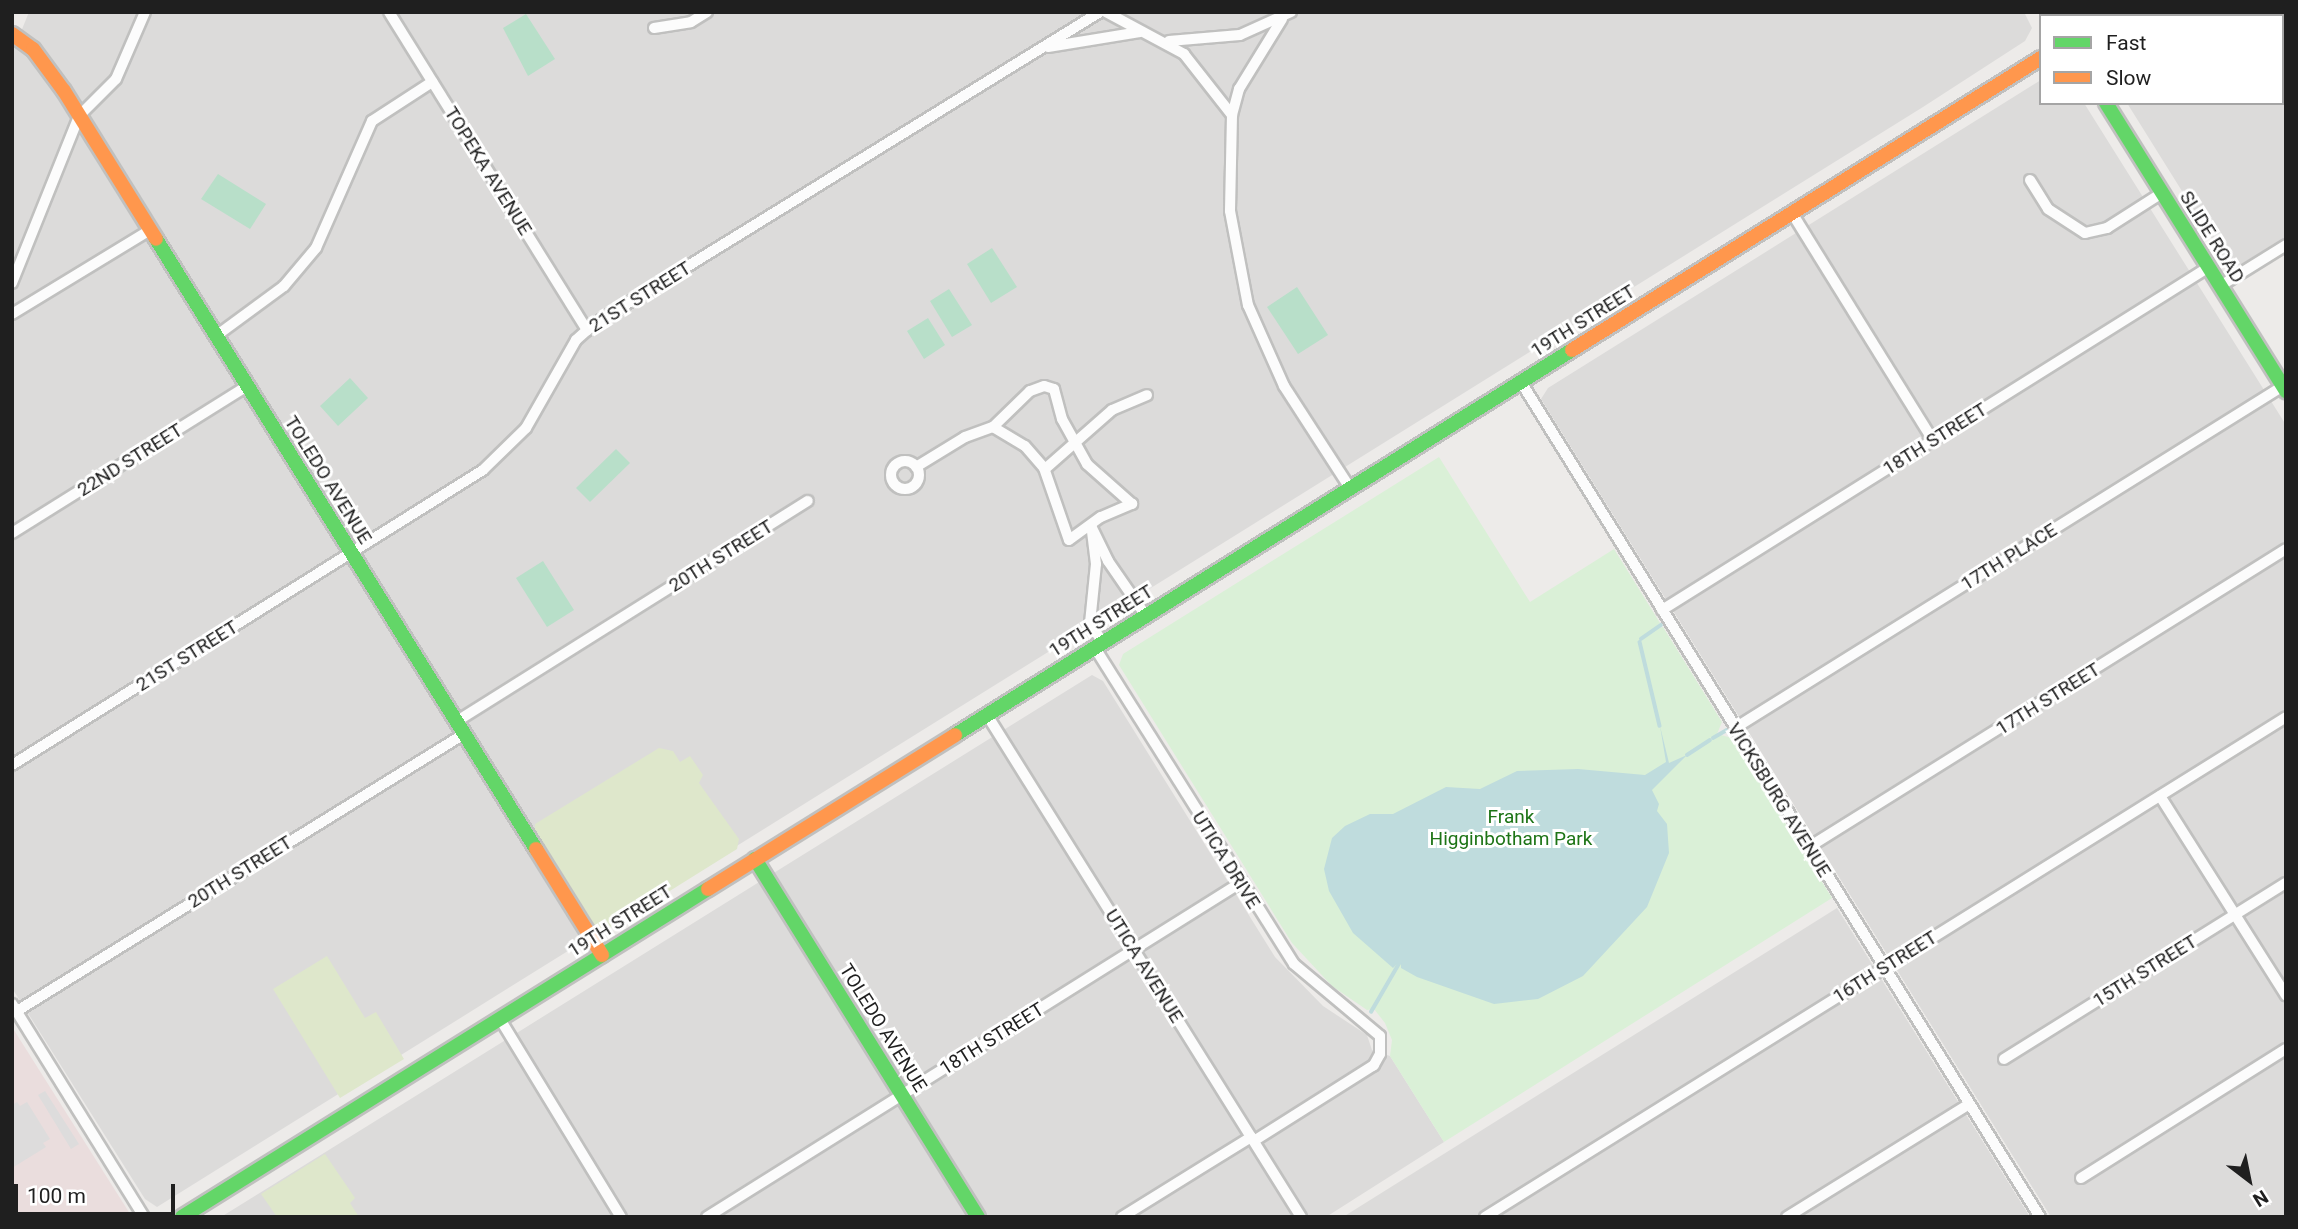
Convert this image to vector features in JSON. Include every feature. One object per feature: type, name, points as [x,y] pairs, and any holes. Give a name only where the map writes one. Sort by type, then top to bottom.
[{"type":"main road","name":"TOLEDO AVENUE","points":[[12,34],[41,57],[79,116],[602,955]]},
{"type":"main road","name":"19TH STREET","points":[[182,1217],[2039,59]]},
{"type":"main road","name":"SLIDE ROAD","points":[[2107,105],[2284,388]]},
{"type":"main road","name":"TOLEDO AVENUE","points":[[755,859],[978,1217]]},
{"type":"street","points":[[12,283],[79,116],[116,79],[145,12]]},
{"type":"street","name":"TOPEKA AVENUE","points":[[388,12],[587,330]]},
{"type":"street","points":[[654,28],[691,22],[707,12]]},
{"type":"street","points":[[1103,12],[1140,32],[1163,40],[1191,61],[1232,115]]},
{"type":"street","name":"21ST STREET","points":[[12,765],[483,470],[526,428],[564,359],[587,330],[1103,12]]},
{"type":"street","points":[[1163,40],[1216,41],[1263,28],[1287,15]]},
{"type":"street","points":[[1287,15],[1240,89],[1232,115],[1230,211],[1248,305],[1284,386],[1350,488]]},
{"type":"street","points":[[1039,49],[1140,32]]},
{"type":"street","points":[[216,337],[284,286],[316,247],[372,121],[432,82]]},
{"type":"street","points":[[2030,180],[2048,209],[2074,230],[2085,233],[2107,228],[2162,193]]},
{"type":"street","points":[[1792,213],[1933,440]]},
{"type":"street","points":[[12,314],[150,229]]},
{"type":"street","points":[[2220,286],[2286,245]]},
{"type":"street","name":"18TH STREET","points":[[1662,610],[2209,267]]},
{"type":"street","name":"VICKSBURG AVENUE","points":[[1521,382],[2040,1217]]},
{"type":"street","name":"22ND STREET","points":[[12,533],[247,386]]},
{"type":"street","points":[[916,467],[965,438],[993,427],[1020,397],[1049,387],[1059,394],[1062,419],[1075,445],[1098,476],[1132,504],[1069,540],[1045,469],[1025,446],[993,427]]},
{"type":"street","name":"17TH PLACE","points":[[1735,728],[2284,388]]},
{"type":"street","points":[[1045,469],[1112,410],[1147,395]]},
{"type":"street","name":"20TH STREET","points":[[14,1008],[460,727],[808,501]]},
{"type":"street","points":[[1091,526],[1108,561],[1146,615]]},
{"type":"street","name":"UTICA DRIVE","points":[[1091,526],[1096,564],[1090,623],[1099,645],[1240,883],[1294,964],[1320,989],[1371,1025],[1381,1048],[1370,1068],[1253,1139]]},
{"type":"street","name":"17TH STREET","points":[[1809,848],[2286,550]]},
{"type":"street","name":"UTICA AVENUE","points":[[987,715],[1301,1217]]},
{"type":"street","name":"16TH STREET","points":[[1485,1217],[2286,718]]},
{"type":"street","points":[[2161,796],[2286,995]]},
{"type":"street","name":"18TH STREET","points":[[707,1217],[1240,883]]},
{"type":"street","name":"15TH STREET","points":[[2004,1059],[2286,883]]},
{"type":"street","points":[[14,1008],[144,1217]]},
{"type":"street","points":[[500,1019],[621,1217]]},
{"type":"street","points":[[2081,1178],[2286,1049]]},
{"type":"street","points":[[1787,1217],[1969,1104]]},
{"type":"street","points":[[1122,1217],[1253,1139]]},
{"type":"shaded area","points":[[29,12],[2024,12],[2032,28],[2025,41],[1923,107],[157,1207],[145,1199],[12,988],[12,54]]},
{"type":"shaded area","points":[[2286,12],[2286,236],[2240,265],[2225,260],[2128,105],[2284,105],[2284,14],[2148,14]]},
{"type":"shaded area","points":[[2039,81],[2039,105],[2085,105],[2286,425],[2286,1217],[2051,1217],[1541,399],[1548,388]]},
{"type":"shaded area","points":[[1092,675],[1103,681],[1275,957],[1323,1006],[1367,1035],[1372,1050],[1390,1056],[1444,1142],[1326,1217],[221,1217]]},
{"type":"shaded area","points":[[1837,908],[2030,1217],[1343,1217]]},
{"type":"shaded area","points":[[12,1027],[132,1217],[12,1217]]},
{"type":"shaded area","points":[[45,1091],[79,1144],[71,1149],[38,1095]]},
{"type":"shaded area","points":[[17,1102],[20,1106],[27,1102],[50,1139],[43,1143],[46,1147],[12,1168],[12,1105]]},
{"type":"green space","points":[[526,14],[555,59],[528,76],[503,28]]},
{"type":"green space","points":[[218,174],[266,204],[250,229],[201,199]]},
{"type":"green space","points":[[992,248],[1017,287],[991,303],[967,264]]},
{"type":"green space","points":[[1297,287],[1328,335],[1298,354],[1267,307]]},
{"type":"green space","points":[[949,289],[972,325],[952,337],[930,301]]},
{"type":"green space","points":[[928,318],[945,345],[924,359],[907,331]]},
{"type":"green space","points":[[350,378],[368,398],[338,426],[320,406]]},
{"type":"green space","points":[[616,449],[630,463],[590,502],[576,488]]},
{"type":"green space","name":"Frank Higginbotham Park","points":[[1439,457],[1530,602],[1614,549],[1660,623],[1653,629],[1663,627],[1722,722],[1717,734],[1732,738],[1832,898],[1444,1142],[1390,1056],[1392,1040],[1385,1023],[1374,1009],[1367,1010],[1332,986],[1292,943],[1119,665],[1123,654]]},
{"type":"green space","points":[[543,561],[574,610],[547,627],[516,578]]},
{"type":"green space","points":[[659,748],[673,751],[680,762],[690,756],[703,775],[699,783],[739,839],[737,849],[604,932],[595,928],[535,831],[535,824]]},
{"type":"green space","points":[[327,956],[365,1018],[376,1012],[404,1059],[340,1098],[273,989]]},
{"type":"green space","points":[[325,1154],[355,1198],[350,1203],[359,1217],[277,1217],[261,1194]]},
{"type":"water","points":[[1660,726],[1669,763],[1687,755],[1652,790],[1659,804],[1657,811],[1667,824],[1669,853],[1647,907],[1583,976],[1538,999],[1494,1004],[1417,977],[1401,968],[1401,960],[1393,968],[1353,933],[1329,891],[1324,869],[1332,838],[1345,826],[1370,814],[1393,814],[1446,787],[1480,789],[1517,771],[1578,769],[1645,775],[1666,762]]},
{"type":"waterway","points":[[1641,639],[1661,625]]},
{"type":"waterway","points":[[1640,642],[1660,726]]},
{"type":"waterway","points":[[1713,738],[1727,730]]},
{"type":"waterway","points":[[1687,755],[1710,740]]},
{"type":"waterway","points":[[1371,1012],[1400,962]]},
{"type":"traffic: fast","points":[[2107,105],[2286,391]]},
{"type":"traffic: fast","points":[[156,239],[536,849]]},
{"type":"traffic: fast","points":[[955,735],[1572,350]]},
{"type":"traffic: fast","points":[[755,859],[978,1217]]},
{"type":"traffic: fast","points":[[182,1217],[708,889]]},
{"type":"traffic: slow","points":[[12,34],[33,49],[64,91],[156,239]]},
{"type":"traffic: slow","points":[[1572,350],[2039,59]]},
{"type":"traffic: slow","points":[[708,889],[955,735]]},
{"type":"traffic: slow","points":[[536,849],[602,955]]}]
